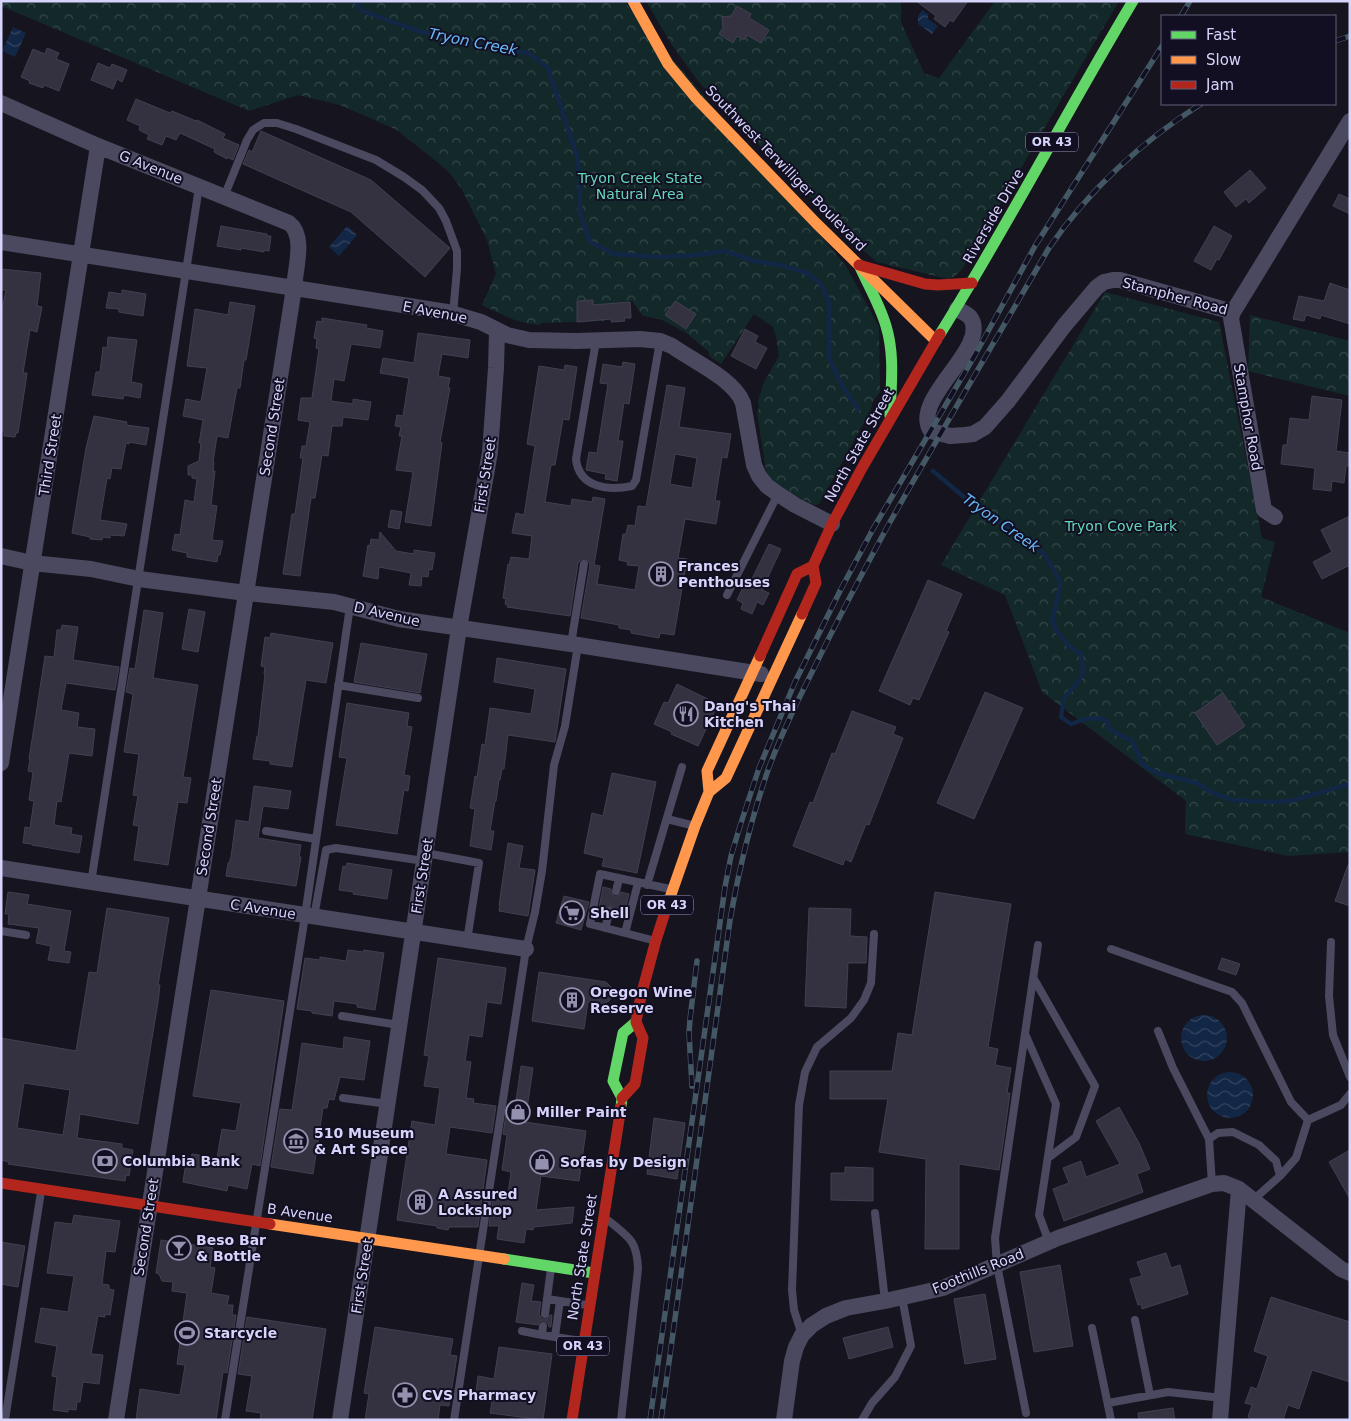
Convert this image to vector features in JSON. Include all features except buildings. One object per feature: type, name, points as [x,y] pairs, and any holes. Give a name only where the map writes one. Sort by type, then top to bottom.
[{"type":"main road","name":"Southwest Terwilliger Boulevard","points":[[633,1],[662,54],[676,75],[774,180],[936,341]]},
{"type":"main road","name":"Riverside Drive","points":[[936,341],[957,309],[1133,1]]},
{"type":"main road","points":[[859,265],[925,284],[972,283]]},
{"type":"main road","points":[[859,265],[881,313],[890,339],[892,363],[890,418]]},
{"type":"main road","name":"North State Street","points":[[709,792],[726,778],[816,583],[813,566],[832,524],[890,418],[936,341]]},
{"type":"main road","name":"North State Street","points":[[572,1420],[622,1098],[635,1084],[644,1038],[636,1022],[656,940],[672,890],[709,792],[707,771],[797,574],[813,566]]},
{"type":"main road","name":"North State Street","points":[[622,1098],[613,1081],[623,1033],[636,1022]]},
{"type":"main road","name":"B Avenue","points":[[1,1182],[594,1273]]},
{"type":"street","name":"G Avenue","points":[[1,103],[98,146],[289,223],[297,235]]},
{"type":"street","name":"Stampher Road","points":[[957,309],[970,317],[974,326],[973,335],[964,355],[929,407],[927,421],[931,431],[950,436],[973,434],[985,427],[1008,401],[1096,287],[1104,282],[1120,280],[1233,312],[1350,122]]},
{"type":"street","name":"Third Street","points":[[1,764],[98,146]]},
{"type":"street","name":"Second Street","points":[[116,1420],[294,288],[298,247],[297,235]]},
{"type":"street","name":"E Avenue","points":[[1,242],[453,314],[481,322],[507,335],[529,340],[596,341],[640,339],[660,341],[672,346],[736,390],[743,403],[757,472],[767,486],[795,505],[832,524]]},
{"type":"street","name":"Stamphor Road","points":[[1233,312],[1231,318],[1264,510],[1275,517]]},
{"type":"street","name":"First Street","points":[[340,1420],[459,628],[490,452],[497,331]]},
{"type":"street","name":"D Avenue","points":[[1,556],[32,563],[91,569],[139,579],[246,593],[316,599],[400,619],[773,676]]},
{"type":"street","name":"C Avenue","points":[[1,868],[526,949]]},
{"type":"street","name":"Foothills Road","points":[[784,1420],[792,1361],[796,1347],[802,1335],[812,1325],[826,1316],[846,1308],[943,1288],[1049,1242],[1212,1184],[1224,1184],[1239,1189],[1341,1270],[1350,1273]]},
{"type":"street","points":[[1220,1420],[1239,1189]]},
{"type":"lane","points":[[224,197],[247,140],[253,130],[264,123],[277,123],[296,129],[376,160],[422,190],[439,208],[446,220],[457,251],[453,314]]},
{"type":"lane","points":[[91,883],[199,187]]},
{"type":"lane","points":[[596,341],[576,459],[577,468],[584,477],[592,484],[607,488],[632,486],[636,480],[660,341]]},
{"type":"lane","points":[[728,595],[778,494]]},
{"type":"lane","points":[[454,1420],[526,949],[542,871],[554,765],[565,726],[584,564]]},
{"type":"lane","points":[[309,917],[316,839],[350,606]]},
{"type":"lane","points":[[338,685],[418,698]]},
{"type":"lane","points":[[647,884],[682,767]]},
{"type":"lane","points":[[667,819],[695,826]]},
{"type":"lane","points":[[266,831],[316,839]]},
{"type":"lane","points":[[226,1420],[256,1222],[309,917],[326,850],[336,848],[479,863],[467,941]]},
{"type":"lane","points":[[656,940],[590,924],[600,874],[672,890]]},
{"type":"lane","points":[[616,891],[619,879]]},
{"type":"lane","points":[[625,933],[638,883]]},
{"type":"lane","points":[[605,928],[610,911]]},
{"type":"lane","points":[[1,931],[26,935]]},
{"type":"lane","points":[[802,1335],[794,1310],[792,1290],[799,1105],[805,1072],[817,1048],[851,1018],[864,1000],[871,983],[874,934]]},
{"type":"lane","points":[[1330,942],[1330,996],[1333,1035],[1350,1076]]},
{"type":"lane","points":[[1026,1413],[997,1264],[995,1238],[1038,945]]},
{"type":"lane","points":[[1111,949],[1232,992],[1242,1003],[1291,1102],[1308,1120]]},
{"type":"lane","points":[[1034,979],[1095,1086],[1076,1137],[1048,1158]]},
{"type":"lane","points":[[342,1016],[400,1025]]},
{"type":"lane","points":[[1158,1031],[1209,1139],[1212,1184]]},
{"type":"lane","points":[[1026,1036],[1056,1104],[1039,1215],[1049,1242]]},
{"type":"lane","points":[[1253,1200],[1280,1176],[1296,1158],[1308,1120],[1341,1105],[1350,1094]]},
{"type":"lane","points":[[343,1098],[388,1104]]},
{"type":"lane","points":[[1209,1139],[1218,1133],[1232,1132],[1259,1145],[1276,1161],[1280,1176]]},
{"type":"lane","points":[[6,1420],[42,1189]]},
{"type":"lane","points":[[875,1213],[885,1301]]},
{"type":"lane","points":[[603,1216],[627,1235],[637,1254],[638,1269],[621,1420]]},
{"type":"lane","points":[[545,1314],[552,1266]]},
{"type":"lane","points":[[862,1420],[872,1402],[895,1377],[911,1346],[902,1297]]},
{"type":"lane","points":[[547,1299],[590,1306]]},
{"type":"lane","points":[[555,1336],[560,1301]]},
{"type":"lane","points":[[1135,1320],[1150,1395]]},
{"type":"lane","points":[[542,1335],[543,1326]]},
{"type":"lane","points":[[1092,1328],[1111,1420]]},
{"type":"lane","points":[[522,1331],[584,1341]]},
{"type":"lane","points":[[1108,1404],[1168,1392],[1222,1398]]},
{"type":"green space","name":"Tryon Creek State Natural Area","points":[[1,1],[624,1],[846,266],[879,327],[880,392],[873,401],[870,412],[819,504],[814,505],[781,487],[766,471],[757,412],[759,408],[758,401],[764,382],[779,356],[773,327],[754,314],[721,364],[709,356],[709,352],[685,332],[660,319],[643,316],[632,301],[619,302],[604,321],[541,323],[540,325],[510,318],[482,305],[496,274],[487,240],[461,188],[447,170],[397,130],[340,105],[298,95],[249,111],[1,6]]},
{"type":"green space","points":[[646,1],[901,1],[901,22],[924,73],[939,78],[995,1],[1119,1],[962,269],[955,276],[948,279],[877,262],[846,236],[814,200],[720,106],[698,81],[670,42]]},
{"type":"green space","name":"Tryon Cove Park","points":[[1105,292],[1219,322],[1262,538],[1275,542],[1261,597],[1350,633],[1350,852],[1288,856],[1185,834],[1186,801],[1042,692],[1005,595],[941,565]]},
{"type":"green space","points":[[1250,315],[1350,341],[1350,396],[1248,371]]},
{"type":"water","points":[[922,10],[928,14],[928,19],[938,26],[932,34],[918,24],[918,16]]},
{"type":"water","points":[[13,27],[26,33],[15,57],[2,51]]},
{"type":"water","points":[[347,226],[357,235],[339,256],[329,247]]},
{"type":"water","points":[[1200,1015],[1208,1015],[1217,1019],[1223,1025],[1227,1038],[1223,1051],[1217,1057],[1208,1061],[1200,1061],[1191,1057],[1185,1051],[1181,1042],[1181,1034],[1185,1025],[1191,1019]]},
{"type":"water","points":[[1225,1072],[1235,1072],[1249,1082],[1253,1095],[1249,1108],[1243,1114],[1235,1118],[1225,1118],[1211,1108],[1207,1100],[1207,1090],[1217,1076]]},
{"type":"waterway","name":"Tryon Creek","points":[[356,1],[362,11],[418,31],[484,46],[529,53],[548,68],[577,156],[580,182],[580,213],[590,242],[614,254],[660,257],[725,251],[754,261],[780,265],[807,273],[821,284],[829,302],[829,358],[841,384],[858,409]]},
{"type":"waterway","name":"Tryon Creek","points":[[933,471],[964,497],[982,507],[999,522],[1027,538],[1045,555],[1060,581],[1052,621],[1056,630],[1069,646],[1081,654],[1083,673],[1064,698],[1061,717],[1071,724],[1096,718],[1106,720],[1110,730],[1131,740],[1142,764],[1157,773],[1197,783],[1211,792],[1232,800],[1290,801],[1350,784]]},
{"type":"railway","points":[[1182,15],[1190,1]]},
{"type":"railway","points":[[1336,41],[1350,36]]},
{"type":"railway","points":[[650,1420],[725,887],[731,856],[759,768],[795,682],[873,529],[975,355],[1035,246],[1161,48]]},
{"type":"railway","points":[[661,1420],[730,920],[741,863],[773,756],[827,642],[890,522],[1049,248],[1081,207],[1118,168],[1158,134],[1199,105]]},
{"type":"railway","points":[[692,1086],[689,1033],[697,961]]},
{"type":"traffic: fast","points":[[940,334],[990,251],[1133,1]]},
{"type":"traffic: fast","points":[[859,265],[881,310],[889,337],[892,371],[890,416]]},
{"type":"traffic: fast","points":[[621,1107],[622,1098],[613,1081],[623,1033],[636,1022]]},
{"type":"traffic: fast","points":[[504,1259],[594,1273]]},
{"type":"traffic: slow","points":[[633,1],[668,64],[696,98],[816,223],[936,341]]},
{"type":"traffic: slow","points":[[709,792],[726,778],[802,614]]},
{"type":"traffic: slow","points":[[666,909],[709,792],[707,771],[760,656]]},
{"type":"traffic: slow","points":[[270,1224],[504,1259]]},
{"type":"traffic: jam","points":[[859,265],[925,284],[972,283]]},
{"type":"traffic: jam","points":[[802,614],[816,583],[813,566],[832,524],[862,468],[940,334]]},
{"type":"traffic: jam","points":[[760,656],[797,574],[813,566]]},
{"type":"traffic: jam","points":[[622,1098],[635,1084],[643,1038],[636,1022],[641,996],[666,909]]},
{"type":"traffic: jam","points":[[572,1420],[621,1107]]},
{"type":"traffic: jam","points":[[1,1183],[270,1224]]},
{"type":"place","name":"Frances Penthouses","points":[[661,574]]},
{"type":"place","name":"Dang's Thai Kitchen","points":[[686,714]]},
{"type":"place","name":"Shell","points":[[572,913]]},
{"type":"place","name":"Oregon Wine Reserve","points":[[572,1000]]},
{"type":"place","name":"Miller Paint","points":[[518,1112]]},
{"type":"place","name":"510 Museum & Art Space","points":[[296,1141]]},
{"type":"place","name":"Columbia Bank","points":[[105,1161]]},
{"type":"place","name":"Sofas by Design","points":[[542,1162]]},
{"type":"place","name":"A Assured Lockshop","points":[[420,1202]]},
{"type":"place","name":"Beso Bar & Bottle","points":[[179,1248]]},
{"type":"place","name":"Starcycle","points":[[187,1333]]},
{"type":"place","name":"CVS Pharmacy","points":[[405,1395]]}]
